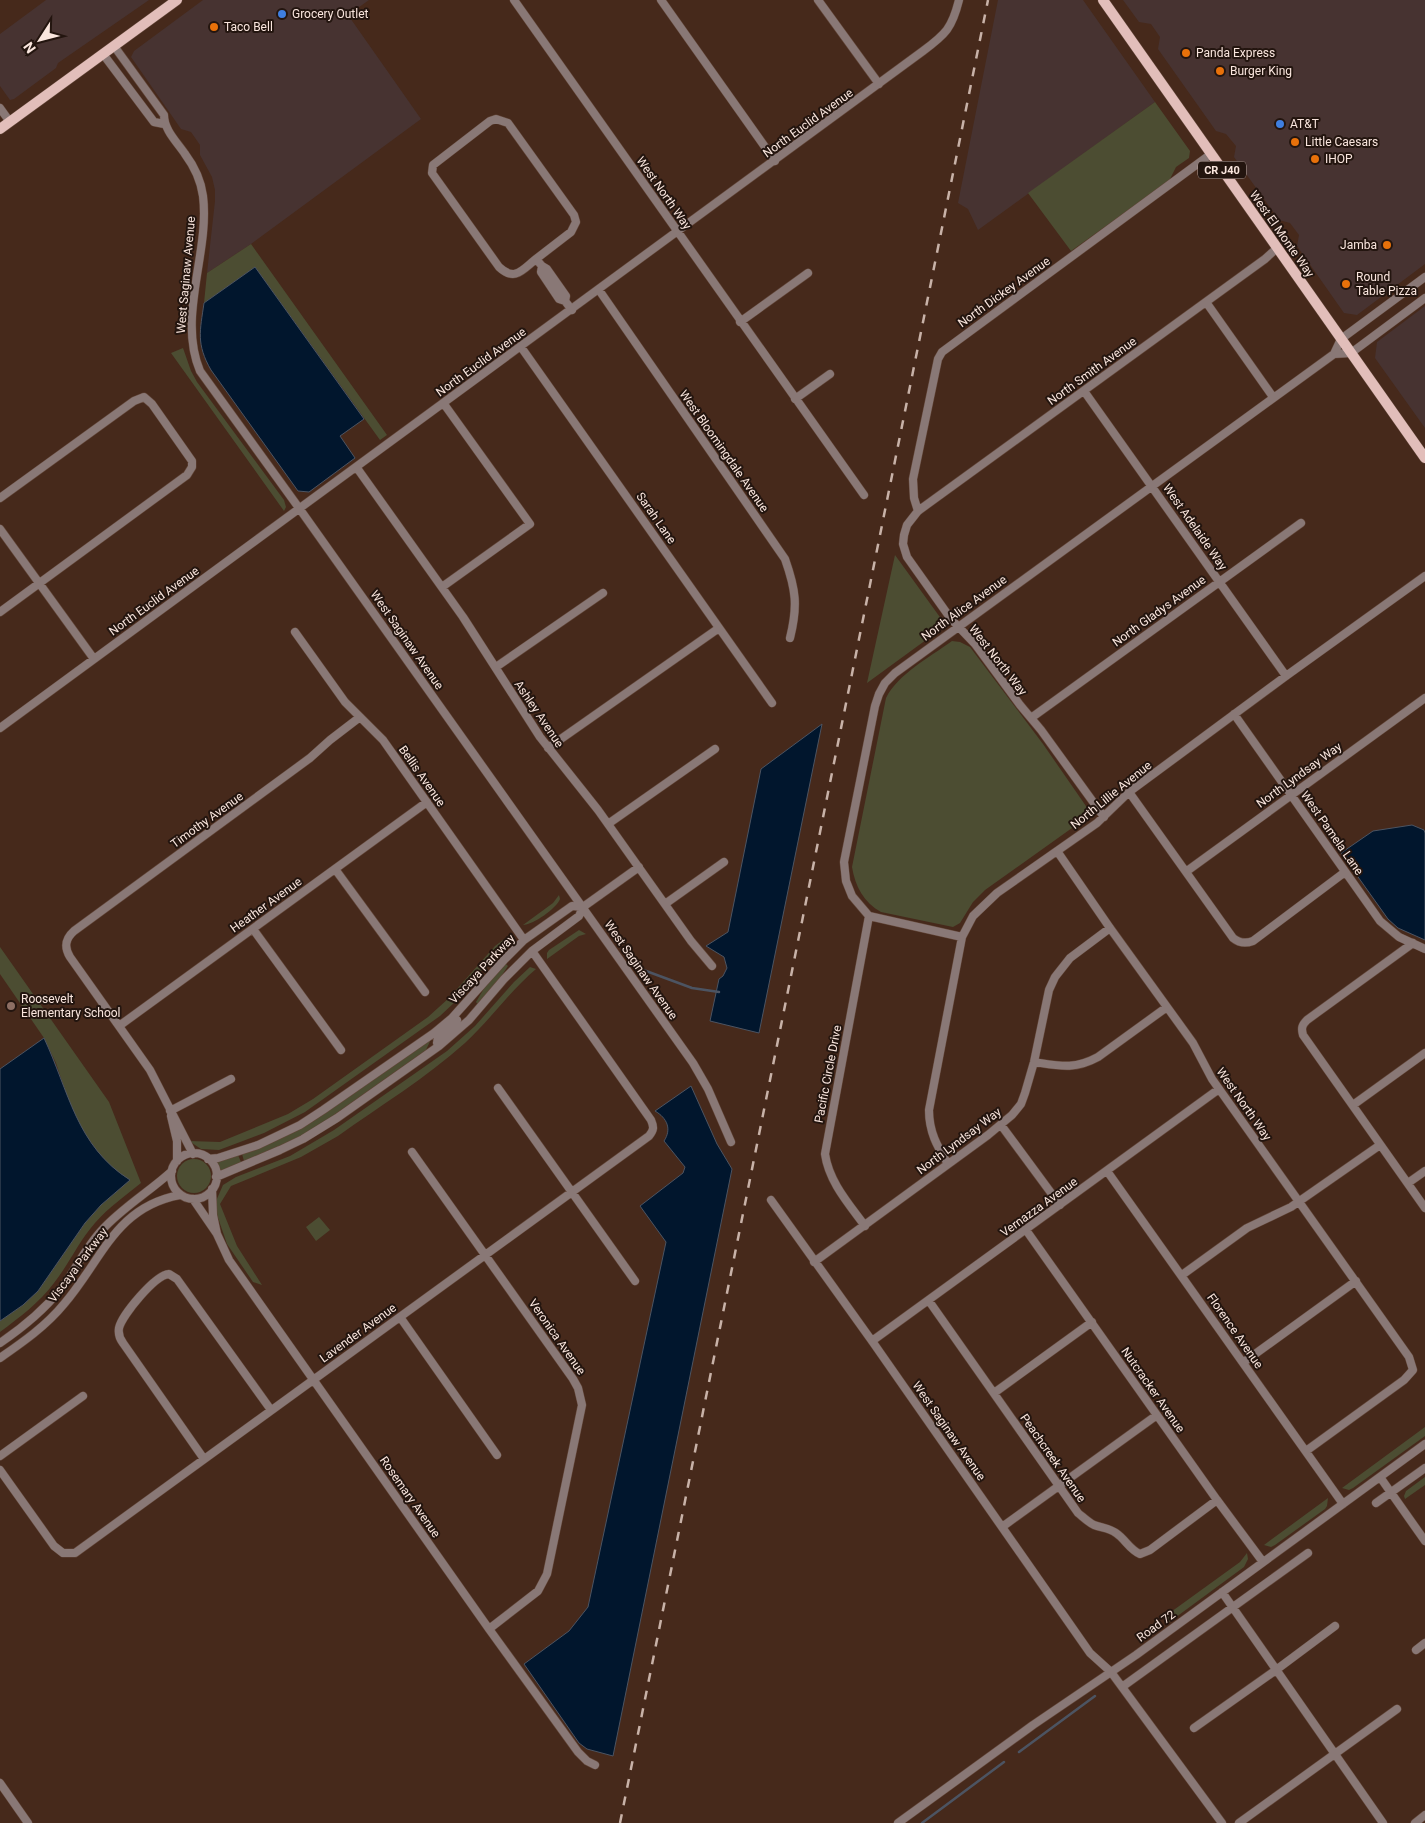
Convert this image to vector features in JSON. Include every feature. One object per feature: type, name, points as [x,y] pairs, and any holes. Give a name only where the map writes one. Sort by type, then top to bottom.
[{"type":"main road","points":[[0,129],[177,0]]},
{"type":"main road","name":"West El Monte Way","points":[[1102,0],[1425,458]]},
{"type":"street","name":"West North Way","points":[[514,0],[864,496]]},
{"type":"street","points":[[661,0],[775,161]]},
{"type":"street","points":[[818,0],[879,84]]},
{"type":"street","name":"North Euclid Avenue","points":[[0,728],[357,468],[937,40],[954,18],[959,0]]},
{"type":"street","name":"West Saginaw Avenue","points":[[114,46],[164,115],[164,124],[192,164],[203,195],[201,241],[191,329],[195,358],[200,370],[300,508],[701,1076],[731,1142]]},
{"type":"street","name":"West Saginaw Avenue","points":[[103,54],[154,122],[164,124]]},
{"type":"street","points":[[0,108],[10,122]]},
{"type":"street","points":[[496,120],[508,123],[574,215],[576,222],[571,232],[536,259],[516,274],[505,273],[432,172],[433,165],[440,158],[490,121],[496,120]]},
{"type":"street","name":"North Dickey Avenue","points":[[918,511],[914,498],[913,479],[938,359],[942,352],[1211,154]]},
{"type":"street","name":"North Smith Avenue","points":[[918,511],[1265,259],[1277,248]]},
{"type":"street","points":[[536,259],[547,269],[566,296],[565,301],[572,310]]},
{"type":"street","points":[[740,322],[808,273]]},
{"type":"street","points":[[1334,354],[1341,340],[1425,277]]},
{"type":"street","name":"West Bloomingdale Avenue","points":[[598,290],[785,559],[796,599],[790,638]]},
{"type":"street","points":[[1334,354],[1350,353],[1425,298]]},
{"type":"street","points":[[1206,302],[1273,397]]},
{"type":"street","name":"Sarah Lane","points":[[521,347],[772,703]]},
{"type":"street","name":"North Alice Avenue","points":[[869,916],[852,896],[846,881],[844,862],[874,706],[885,683],[895,673],[1334,354]]},
{"type":"street","points":[[795,400],[830,374]]},
{"type":"street","name":"West Adelaide Way","points":[[1084,391],[1286,676]]},
{"type":"street","points":[[0,498],[134,401],[144,398],[152,404],[192,461],[192,467],[187,475],[0,612]]},
{"type":"street","points":[[442,587],[530,524],[444,404]]},
{"type":"street","name":"Ashley Avenue","points":[[357,468],[442,587],[496,667],[528,720],[608,824],[700,953],[712,966]]},
{"type":"street","name":"West North Way","points":[[918,511],[907,525],[903,544],[904,551],[958,627],[975,644],[1104,816]]},
{"type":"street","name":"North Gladys Avenue","points":[[1031,718],[1301,523]]},
{"type":"street","points":[[0,529],[94,659]]},
{"type":"street","name":"North Lillie Avenue","points":[[948,1164],[932,1135],[929,1124],[929,1110],[962,937],[973,916],[986,902],[1097,823],[1129,792],[1286,676],[1424,578]]},
{"type":"street","points":[[496,667],[603,592]]},
{"type":"street","points":[[548,748],[719,628]]},
{"type":"street","name":"Bellis Avenue","points":[[294,632],[338,694],[383,740],[524,940]]},
{"type":"street","name":"North Lyndsay Way","points":[[1187,871],[1425,698]]},
{"type":"street","name":"West Pamela Lane","points":[[1234,714],[1380,921],[1400,937],[1425,950]]},
{"type":"street","name":"Timothy Avenue","points":[[119,1026],[66,949],[67,940],[74,931],[310,758],[360,717]]},
{"type":"street","points":[[608,824],[715,749]]},
{"type":"street","points":[[1129,792],[1233,938],[1243,943],[1252,941],[1345,872]]},
{"type":"street","name":"Heather Avenue","points":[[119,1026],[427,802]]},
{"type":"street","name":"West North Way","points":[[1057,850],[1110,928],[1193,1043],[1219,1089],[1409,1357],[1413,1370],[1404,1380],[1306,1451]]},
{"type":"street","points":[[665,904],[724,862]]},
{"type":"street","points":[[583,907],[639,867]]},
{"type":"street","points":[[335,869],[424,992]]},
{"type":"street","name":"Viscaya Parkway","points":[[208,1159],[218,1158],[258,1144],[300,1125],[434,1033],[468,1002],[491,974],[524,940],[572,906],[583,907],[579,916],[532,951],[504,979],[469,1020],[439,1046],[310,1135],[216,1177]]},
{"type":"street","points":[[869,916],[962,937]]},
{"type":"street","name":"Pacific Circle Drive","points":[[865,1226],[832,1178],[826,1166],[824,1154],[869,916]]},
{"type":"street","name":"North Lyndsay Way","points":[[814,1262],[1002,1125],[1021,1104],[1034,1062],[1046,1001],[1055,977],[1070,958],[1110,928]]},
{"type":"street","points":[[253,929],[341,1050]]},
{"type":"street","points":[[1413,943],[1307,1020],[1301,1030],[1425,1208]]},
{"type":"street","name":"Lavender Avenue","points":[[0,1470],[54,1546],[63,1553],[75,1553],[643,1141],[653,1131],[654,1126],[651,1120],[532,951]]},
{"type":"street","points":[[439,1046],[437,1043],[438,1037],[465,1012],[468,1002]]},
{"type":"street","points":[[1034,1062],[1063,1067],[1075,1067],[1086,1064],[1166,1006]]},
{"type":"street","points":[[119,1026],[150,1070],[193,1154]]},
{"type":"street","points":[[1353,1105],[1425,1053]]},
{"type":"street","points":[[170,1112],[231,1079]]},
{"type":"street","points":[[498,1088],[635,1282]]},
{"type":"street","name":"Vernazza Avenue","points":[[872,1341],[1219,1089]]},
{"type":"street","points":[[170,1112],[177,1142],[176,1161],[172,1171],[172,1184],[180,1194],[193,1199],[204,1196],[212,1189],[216,1177],[214,1167],[208,1159],[201,1155],[193,1154],[184,1156],[176,1161]]},
{"type":"street","points":[[1002,1125],[1060,1205]]},
{"type":"street","points":[[1182,1275],[1247,1228],[1283,1212],[1380,1145]]},
{"type":"street","name":"Veronica Avenue","points":[[412,1152],[573,1379],[578,1388],[582,1405],[547,1574],[533,1595],[489,1629]]},
{"type":"street","name":"Viscaya Parkway","points":[[0,1344],[41,1311],[55,1296],[92,1242],[109,1222],[136,1198],[158,1184],[172,1171]]},
{"type":"street","name":"Florence Avenue","points":[[1107,1171],[1343,1504]]},
{"type":"street","points":[[1408,1183],[1425,1171]]},
{"type":"street","name":"Rosemary Avenue","points":[[212,1189],[213,1215],[217,1234]]},
{"type":"street","name":"Viscaya Parkway","points":[[0,1358],[60,1310],[100,1252],[129,1220],[152,1203],[180,1194]]},
{"type":"street","name":"Rosemary Avenue","points":[[193,1199],[217,1234],[229,1260],[489,1629],[578,1752],[595,1765]]},
{"type":"street","name":"West Saginaw Avenue","points":[[771,1200],[1090,1653],[1112,1672],[1222,1823]]},
{"type":"street","name":"Nutcracker Avenue","points":[[1026,1230],[1263,1562]]},
{"type":"street","points":[[204,1459],[119,1335],[119,1328],[146,1289],[163,1274],[172,1274],[177,1278],[271,1410]]},
{"type":"street","points":[[1244,1362],[1356,1281]]},
{"type":"street","name":"Peachcreek Avenue","points":[[929,1301],[1058,1485],[1085,1520],[1095,1525],[1109,1528],[1117,1533],[1135,1552],[1140,1554],[1150,1550],[1217,1500]]},
{"type":"street","points":[[400,1317],[497,1455]]},
{"type":"street","points":[[994,1392],[1092,1322]]},
{"type":"street","points":[[0,1349],[10,1336]]},
{"type":"street","points":[[0,1456],[83,1396]]},
{"type":"street","points":[[1002,1527],[1157,1415]]},
{"type":"street","name":"Road 72","points":[[898,1823],[1032,1725],[1112,1672],[1425,1444]]},
{"type":"street","points":[[1376,1504],[1425,1468]]},
{"type":"street","points":[[1380,1477],[1425,1541]]},
{"type":"street","points":[[1122,1687],[1308,1553]]},
{"type":"street","points":[[1222,1592],[1383,1823]]},
{"type":"street","points":[[1194,1728],[1335,1626]]},
{"type":"street","points":[[1416,1650],[1425,1643]]},
{"type":"street","points":[[1239,1823],[1397,1709]]},
{"type":"street","points":[[0,1783],[28,1823]]},
{"type":"street","points":[[1415,1823],[1425,1815]]},
{"type":"shaded area","points":[[46,0],[149,0],[58,63],[56,68],[10,100],[0,86],[0,34]]},
{"type":"shaded area","points":[[203,0],[369,0],[348,15],[421,119],[251,244],[207,273],[215,201],[212,177],[200,155],[200,145],[191,132],[181,129],[131,57],[134,51]]},
{"type":"shaded area","points":[[998,0],[1083,0],[1155,102],[978,230],[968,209],[958,203]]},
{"type":"shaded area","points":[[1123,0],[1425,0],[1425,264],[1357,315],[1344,313],[1297,246],[1299,235],[1290,223],[1279,220],[1234,157],[1236,146],[1226,134],[1216,131],[1158,49],[1160,37],[1151,24],[1139,22]]},
{"type":"shaded area","points":[[1425,306],[1425,428],[1375,358],[1377,342]]},
{"type":"green space","points":[[1155,102],[1190,151],[1189,158],[1176,167],[1169,181],[1071,251],[1028,193]]},
{"type":"green space","points":[[251,244],[387,435],[380,440],[255,267],[204,303],[207,273]]},
{"type":"green space","points":[[183,348],[197,382],[284,500],[286,507],[284,511],[171,353]]},
{"type":"green space","points":[[895,555],[942,620],[943,625],[941,629],[867,683]]},
{"type":"green space","points":[[952,641],[960,642],[970,647],[1043,744],[1088,809],[1086,818],[985,890],[973,902],[960,923],[953,927],[881,912],[870,904],[861,893],[855,881],[852,867],[886,698],[891,689],[906,674]]},
{"type":"green space","points":[[559,895],[558,903],[550,911],[533,922],[523,925],[553,903]]},
{"type":"green space","points":[[579,930],[586,934],[579,936],[547,959],[549,950]]},
{"type":"green space","points":[[511,934],[512,939],[440,1016],[305,1112],[264,1133],[219,1150],[201,1149],[189,1141],[220,1142],[288,1114],[313,1099],[428,1017],[449,998],[495,946]]},
{"type":"green space","points":[[0,947],[109,1102],[141,1183],[111,1207],[95,1223],[59,1276],[42,1297],[0,1332],[0,1321],[23,1305],[38,1291],[85,1223],[101,1205],[129,1180],[111,1167],[80,1127],[56,1063],[44,1038],[0,974]]},
{"type":"green space","points":[[505,963],[508,966],[478,1005],[476,1002],[486,985]]},
{"type":"green space","points":[[530,967],[536,969],[474,1034],[419,1080],[338,1136],[301,1157],[231,1186],[220,1204],[237,1246],[262,1285],[253,1282],[227,1244],[217,1215],[216,1201],[223,1185],[236,1177],[290,1156],[334,1130],[447,1051],[475,1026]]},
{"type":"green space","points":[[432,1037],[426,1050],[314,1129],[281,1147],[244,1161],[242,1154],[284,1137],[315,1120]]},
{"type":"green space","points":[[238,1155],[241,1162],[221,1171],[217,1162]]},
{"type":"green space","points":[[194,1159],[206,1164],[211,1176],[206,1188],[194,1193],[182,1188],[177,1176],[182,1164]]},
{"type":"green space","points":[[319,1217],[330,1230],[316,1241],[306,1227]]},
{"type":"green space","points":[[1425,1427],[1425,1436],[1353,1488],[1349,1490],[1342,1488]]},
{"type":"green space","points":[[1425,1477],[1425,1485],[1405,1499],[1406,1491]]},
{"type":"green space","points":[[1328,1498],[1325,1509],[1275,1545],[1271,1547],[1264,1545]]},
{"type":"green space","points":[[1247,1553],[1248,1559],[1244,1567],[1168,1623],[1164,1617],[1240,1562]]},
{"type":"water","points":[[255,267],[364,419],[340,436],[355,458],[309,492],[298,491],[211,370],[201,345],[200,337],[204,303]]},
{"type":"water","points":[[822,724],[759,1033],[710,1021],[719,979],[727,968],[724,957],[706,946],[728,932],[761,769]]},
{"type":"water","points":[[1412,825],[1424,830],[1425,833],[1425,940],[1398,928],[1388,919],[1341,853],[1373,831]]},
{"type":"water","points":[[44,1038],[76,1116],[86,1134],[97,1151],[130,1180],[101,1205],[85,1223],[38,1291],[23,1305],[0,1321],[0,1069]]},
{"type":"water","points":[[691,1086],[717,1144],[732,1169],[613,1756],[587,1749],[579,1743],[524,1664],[569,1631],[588,1607],[666,1242],[640,1206],[683,1173],[685,1167],[664,1141],[668,1132],[667,1124],[663,1117],[655,1111]]},
{"type":"waterway","points":[[638,968],[692,988],[719,992]]},
{"type":"waterway","points":[[1019,1752],[1095,1696]]},
{"type":"waterway","points":[[922,1823],[1004,1762]]},
{"type":"railway","points":[[620,1823],[988,0]]},
{"type":"place","name":"Grocery Outlet","points":[[282,14]]},
{"type":"place","name":"Taco Bell","points":[[214,27]]},
{"type":"place","name":"Panda Express","points":[[1186,53]]},
{"type":"place","name":"Burger King","points":[[1220,71]]},
{"type":"place","name":"AT&T","points":[[1280,124]]},
{"type":"place","name":"Little Caesars","points":[[1295,142]]},
{"type":"place","name":"IHOP","points":[[1315,159]]},
{"type":"place","name":"Jamba","points":[[1387,245]]},
{"type":"place","name":"Round Table Pizza","points":[[1346,284]]},
{"type":"place","name":"Roosevelt Elementary School","points":[[11,1006]]}]
